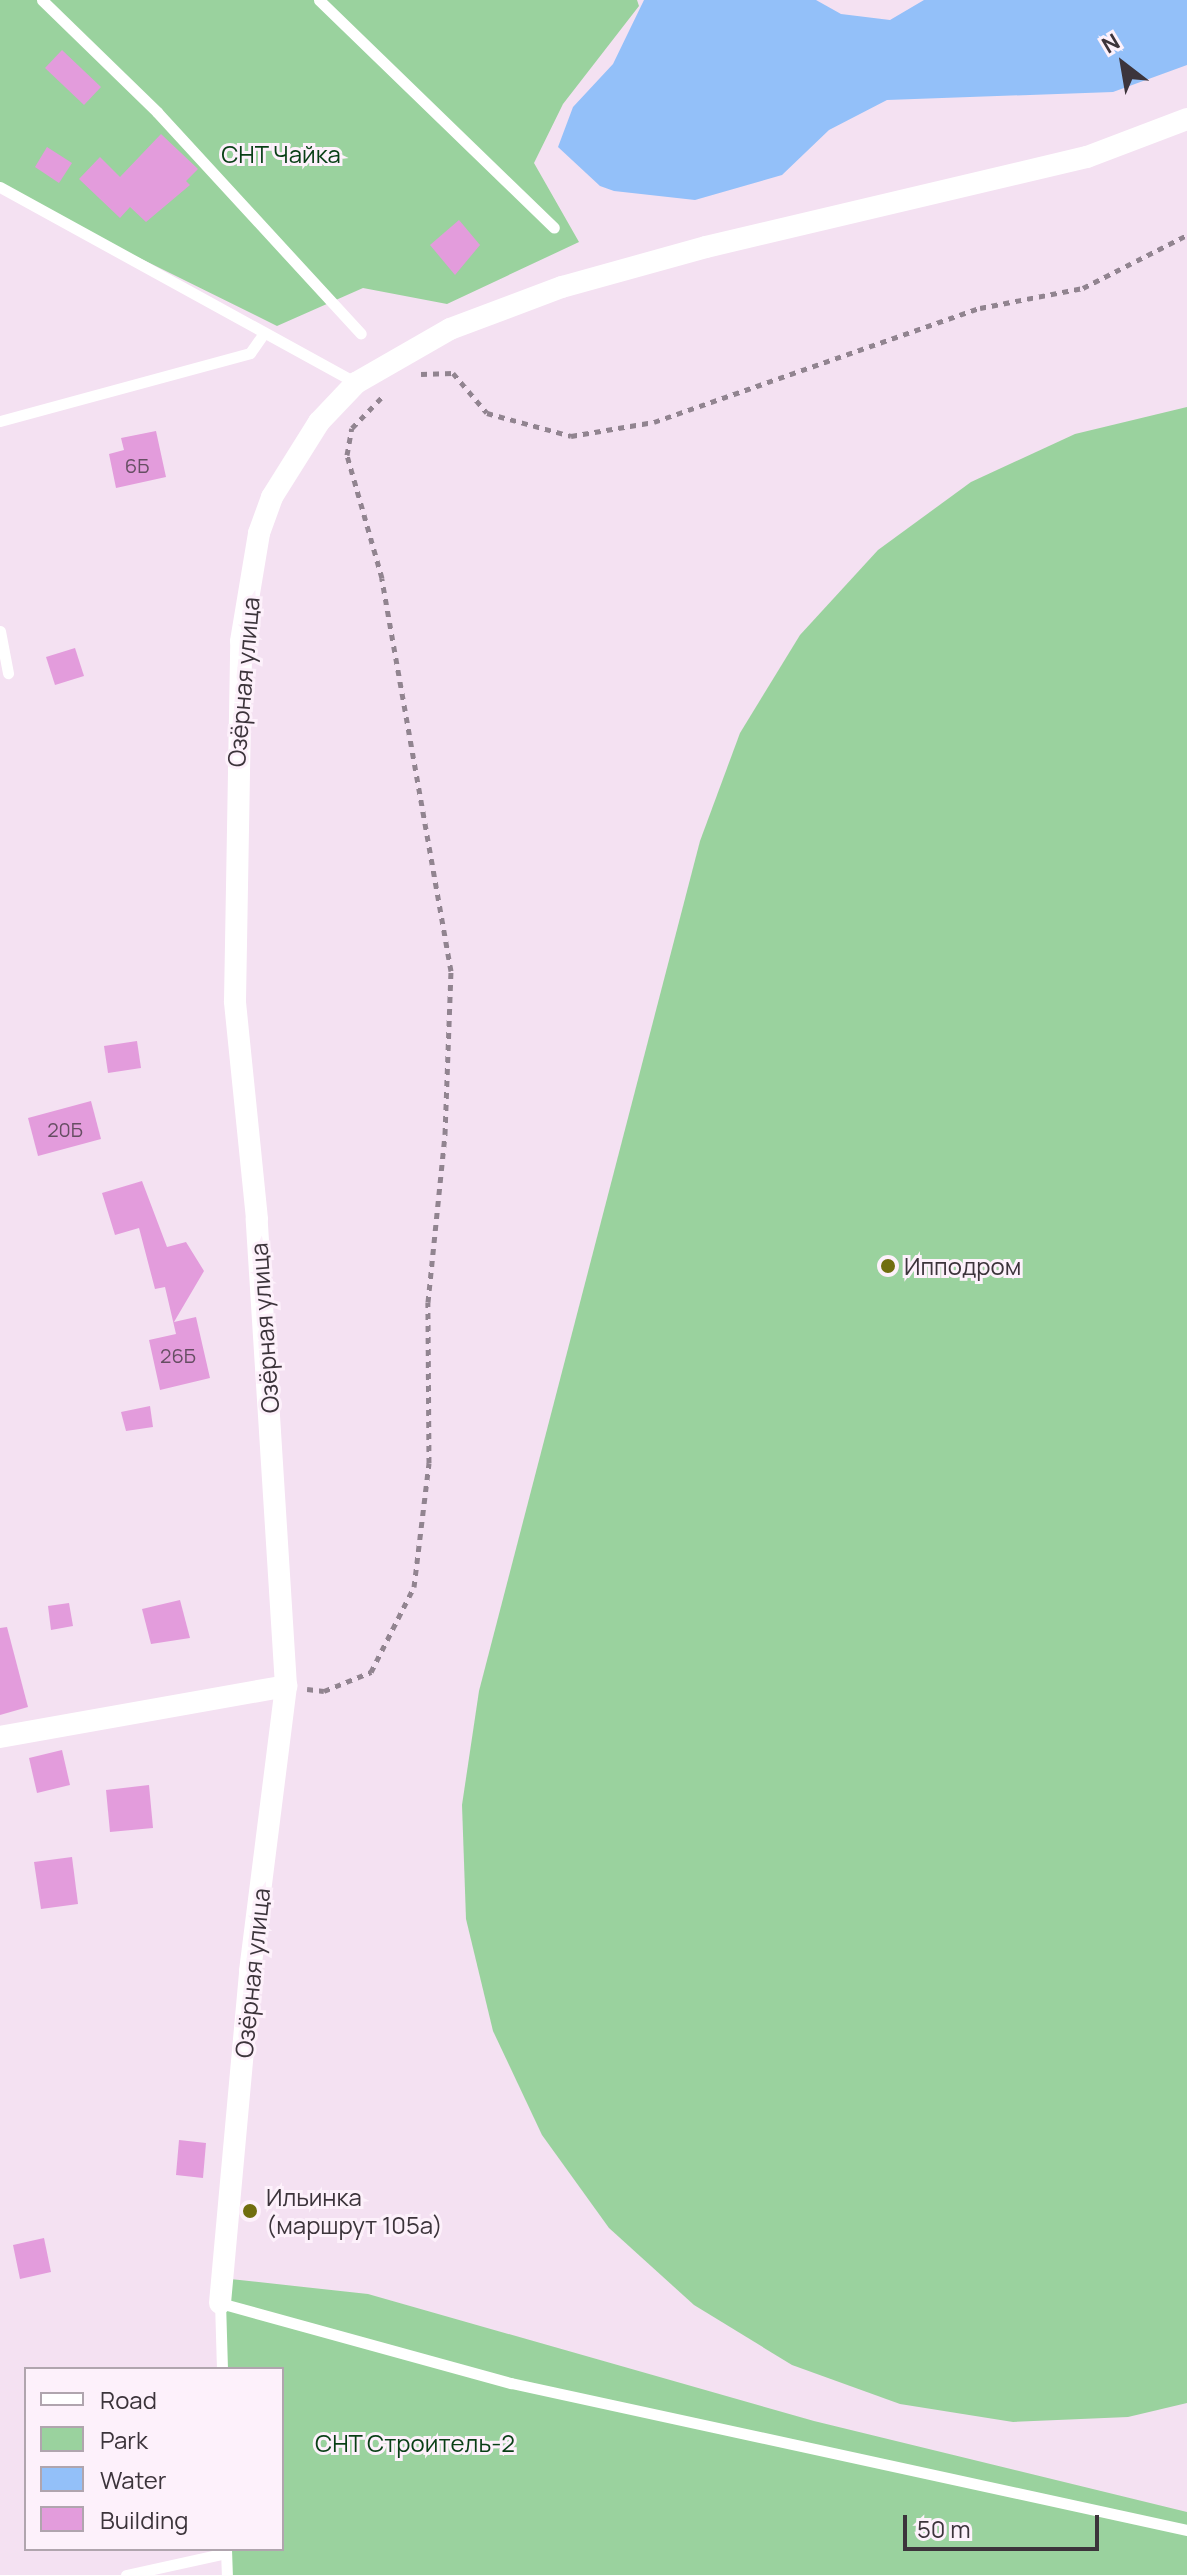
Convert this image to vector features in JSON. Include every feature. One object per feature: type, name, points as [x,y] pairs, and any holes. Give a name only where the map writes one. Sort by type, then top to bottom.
[{"type":"street","name":"Озёрная улица","points":[[220,2303],[250,1971],[286,1686],[257,1219],[235,1001],[241,641],[272,497],[319,422],[356,383],[450,329],[562,287],[1087,157],[1187,119]]},
{"type":"street","points":[[0,1737],[286,1686]]},
{"type":"lane","points":[[42,0],[157,112],[361,334]]},
{"type":"lane","points":[[319,0],[554,228]]},
{"type":"lane","points":[[0,187],[356,383]]},
{"type":"lane","points":[[0,421],[250,353],[264,333]]},
{"type":"lane","points":[[0,631],[8,673]]},
{"type":"lane","points":[[222,2367],[220,2303],[511,2383],[1187,2530]]},
{"type":"lane","points":[[126,2575],[226,2551],[227,2575]]},
{"type":"path","points":[[413,375],[453,373],[487,413],[571,436],[654,422],[980,308],[1083,288],[1187,235]]},
{"type":"path","points":[[286,1686],[324,1691],[371,1672],[414,1587],[429,1463],[428,1302],[445,1134],[451,971],[382,578],[347,455],[352,428],[392,390]]},
{"type":"green space","name":"СНТ Чайка","points":[[0,0],[637,0],[639,6],[563,104],[534,163],[579,242],[447,304],[363,288],[277,326],[0,189]]},
{"type":"green space","name":"Ипподром","points":[[1187,407],[1187,2403],[1128,2417],[1013,2422],[900,2404],[792,2365],[694,2305],[609,2228],[542,2135],[493,2031],[466,1919],[462,1805],[479,1691],[700,841],[740,733],[800,635],[878,550],[971,482],[1075,434]]},
{"type":"green space","name":"СНТ Строитель-2","points":[[221,2278],[368,2294],[814,2421],[1187,2512],[1187,2575],[231,2575],[230,2551],[284,2551],[284,2367],[225,2367]]},
{"type":"water","points":[[644,0],[816,0],[841,14],[890,20],[924,0],[1187,0],[1187,65],[1113,92],[887,100],[829,130],[782,175],[695,200],[614,191],[600,186],[558,147],[573,107],[613,64]]},
{"type":"building","points":[[62,50],[101,87],[84,105],[45,68]]},
{"type":"building","points":[[161,134],[198,169],[186,181],[190,185],[146,222],[130,207],[120,218],[79,179],[100,157],[120,177]]},
{"type":"building","points":[[47,147],[72,163],[59,183],[35,167]]},
{"type":"building","points":[[459,220],[480,245],[455,275],[430,245]]},
{"type":"building","points":[[156,431],[166,477],[116,488],[109,454],[124,450],[121,438]]},
{"type":"building","points":[[75,648],[84,676],[55,685],[46,657]]},
{"type":"building","points":[[137,1041],[141,1068],[108,1073],[104,1046]]},
{"type":"building","points":[[91,1101],[101,1139],[38,1156],[28,1118]]},
{"type":"building","points":[[142,1181],[167,1247],[186,1242],[204,1271],[174,1322],[196,1317],[210,1378],[160,1390],[149,1340],[176,1334],[165,1287],[155,1289],[139,1228],[115,1235],[102,1193]]},
{"type":"building","points":[[150,1406],[153,1427],[126,1431],[121,1412]]},
{"type":"building","points":[[180,1600],[190,1638],[151,1644],[142,1609]]},
{"type":"building","points":[[69,1603],[73,1626],[51,1630],[48,1606]]},
{"type":"building","points":[[7,1627],[28,1707],[0,1715],[0,1628]]},
{"type":"building","points":[[62,1750],[70,1785],[37,1793],[29,1758]]},
{"type":"building","points":[[149,1785],[153,1828],[110,1832],[106,1790]]},
{"type":"building","points":[[72,1857],[78,1904],[41,1909],[34,1862]]},
{"type":"building","points":[[179,2140],[206,2143],[203,2178],[176,2175]]},
{"type":"building","points":[[44,2238],[51,2272],[20,2279],[13,2245]]},
{"type":"place","name":"Ипподром","points":[[888,1266]]},
{"type":"place","name":"Ильинка (маршрут 105а)","points":[[250,2211]]}]
